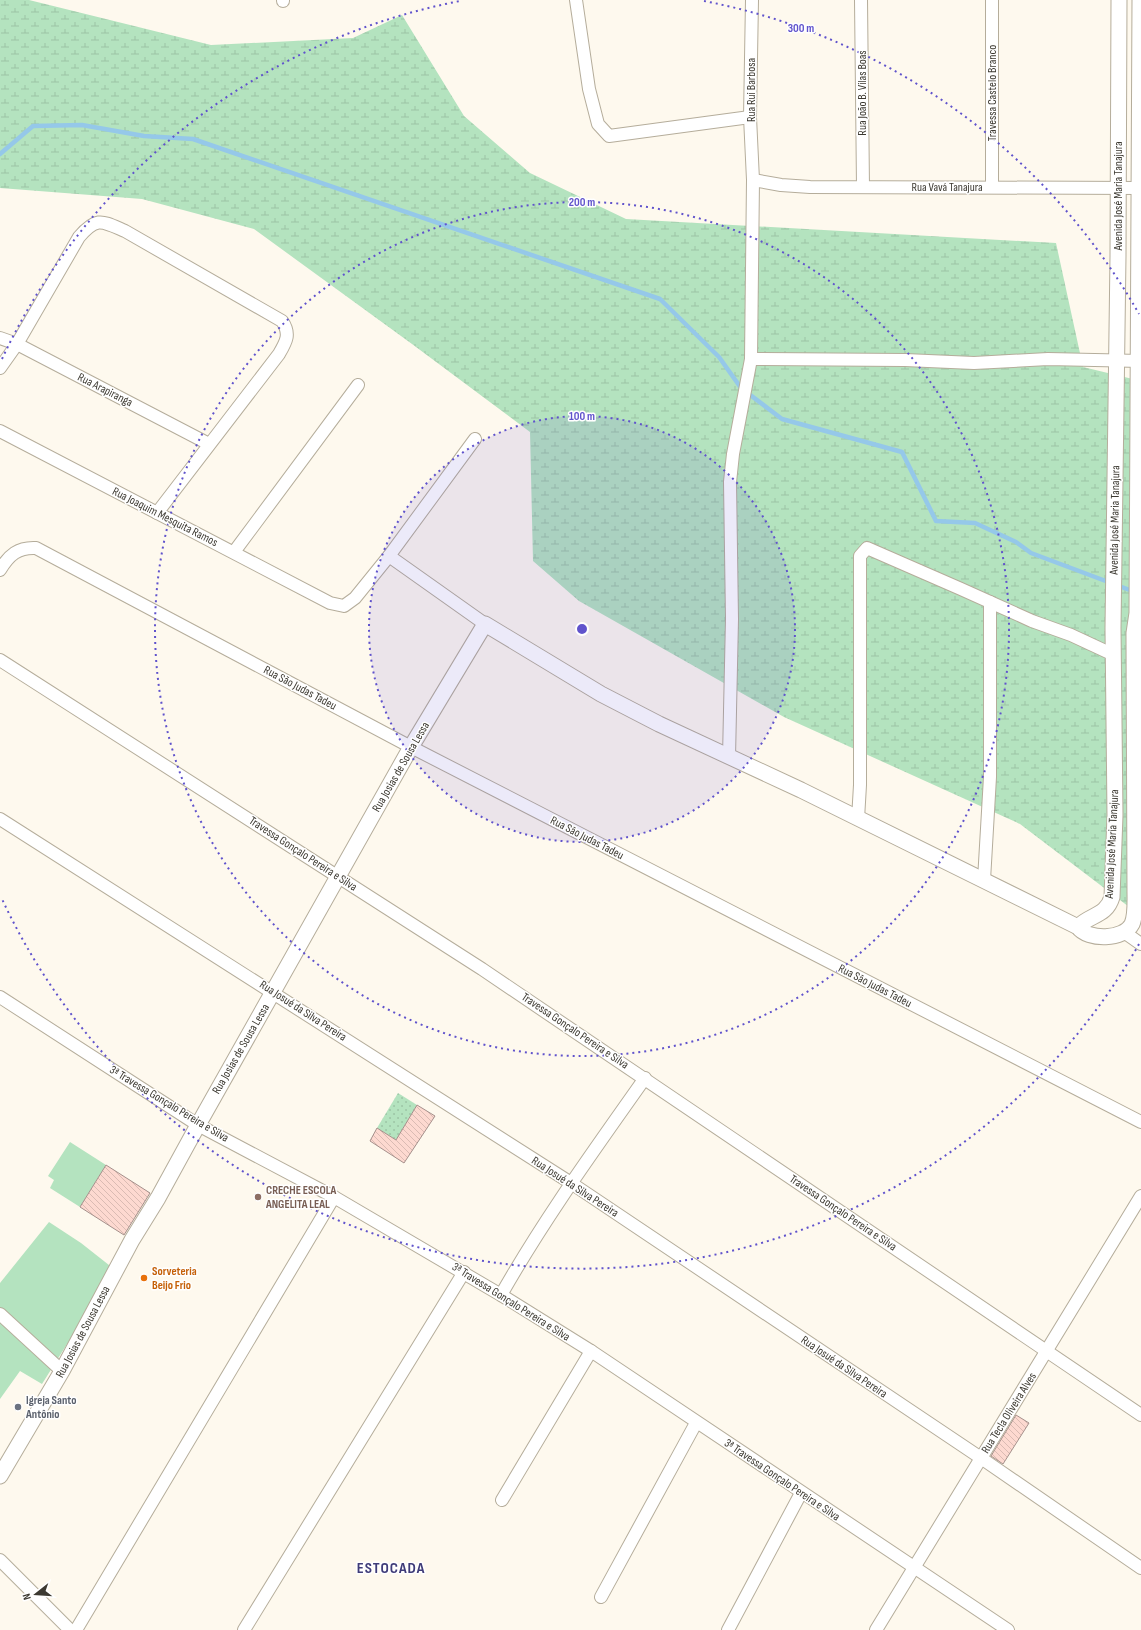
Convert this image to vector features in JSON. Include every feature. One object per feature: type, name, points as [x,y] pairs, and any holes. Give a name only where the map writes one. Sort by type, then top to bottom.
[{"type":"street","points":[[576,0],[589,89],[598,124],[609,136],[750,117]]},
{"type":"street","name":"Rua Rui Barbosa","points":[[729,757],[732,619],[730,482],[733,454],[751,359],[753,180],[750,117],[752,0]]},
{"type":"street","name":"Rua João B. Vilas Boas","points":[[861,0],[862,187]]},
{"type":"street","name":"Travessa Castelo Branco","points":[[992,0],[992,187]]},
{"type":"street","name":"Avenida José Maria Tanajura","points":[[1078,927],[1085,921],[1105,910],[1110,904],[1112,897],[1115,815],[1114,655],[1119,0]]},
{"type":"street","name":"Avenida José Maria Tanajura","points":[[1124,932],[1132,924],[1135,890],[1138,634],[1137,398],[1140,360],[1140,0]]},
{"type":"street","points":[[1118,93],[1140,93]]},
{"type":"street","name":"Rua Vavá Tanajura","points":[[753,180],[781,185],[862,187],[1140,188]]},
{"type":"street","points":[[0,368],[17,344],[79,237],[88,225],[98,222],[106,223],[125,231],[282,321],[286,327],[288,337],[279,354],[157,513]]},
{"type":"street","name":"Rua Arapiranga","points":[[0,338],[17,344],[209,444]]},
{"type":"street","points":[[751,359],[905,360],[974,363],[1048,359],[1140,360]]},
{"type":"street","points":[[234,552],[358,385]]},
{"type":"street","points":[[1116,398],[1137,398]]},
{"type":"street","name":"Rua Joaquim Mesquita Ramos","points":[[0,430],[330,603],[344,606],[349,603],[355,598],[389,556]]},
{"type":"street","points":[[475,439],[389,556],[485,624],[601,694],[984,880],[1078,927],[1082,931],[1095,936],[1114,936],[1124,932],[1141,944]]},
{"type":"street","name":"Rua São Judas Tadeu","points":[[0,570],[11,555],[26,548],[36,548],[411,747],[1141,1122]]},
{"type":"street","points":[[858,819],[860,785],[860,556],[867,548],[1032,621],[1071,635],[1114,655]]},
{"type":"street","points":[[984,880],[990,777],[990,602]]},
{"type":"street","name":"Rua Josias de Sousa Lessa","points":[[0,1476],[62,1371],[132,1240],[158,1198],[198,1124],[339,877],[411,747],[485,624]]},
{"type":"street","name":"Travessa Gonçalo Pereira e Silva","points":[[0,660],[482,969],[1141,1415]]},
{"type":"street","points":[[1115,815],[1135,815]]},
{"type":"street","name":"Rua Josué da Silva Pereira","points":[[0,819],[571,1183],[981,1458],[1141,1568]]},
{"type":"street","name":"3ª Travessa Gonçalo Pereira e Silva","points":[[0,998],[198,1124],[334,1197],[464,1272],[591,1351],[696,1423],[1008,1630]]},
{"type":"street","points":[[501,1295],[571,1183],[645,1078]]},
{"type":"street","name":"Rua Tecla Oliveira Alves","points":[[876,1630],[1141,1196]]},
{"type":"street","points":[[76,1630],[334,1197]]},
{"type":"street","points":[[244,1630],[464,1272]]},
{"type":"street","points":[[0,1314],[62,1371]]},
{"type":"street","points":[[502,1500],[591,1351]]},
{"type":"street","points":[[601,1597],[696,1423]]},
{"type":"street","points":[[728,1630],[801,1493]]},
{"type":"street","points":[[0,1560],[70,1630]]},
{"type":"green space","points":[[0,0],[29,0],[211,45],[353,38],[402,15],[464,116],[530,173],[626,219],[1056,243],[1083,367],[1141,381],[1141,916],[1020,824],[784,717],[579,601],[533,561],[530,432],[254,229],[142,199],[0,188]]},
{"type":"green space","points":[[398,1093],[417,1105],[396,1140],[377,1128]]},
{"type":"green space","points":[[70,1142],[106,1165],[80,1207],[50,1188],[54,1180],[48,1176]]},
{"type":"green space","points":[[49,1222],[81,1243],[114,1269],[42,1384],[20,1371],[0,1399],[0,1283]]},
{"type":"building","points":[[417,1105],[435,1116],[404,1163],[370,1141],[377,1128],[396,1140]]},
{"type":"building","points":[[106,1165],[150,1193],[124,1235],[80,1207]]},
{"type":"building","points":[[1016,1415],[1029,1423],[1003,1464],[991,1456]]},
{"type":"waterway","points":[[0,154],[33,126],[82,125],[144,136],[193,139],[660,299],[719,357],[741,388],[782,419],[902,452],[936,521],[975,523],[1016,542],[1031,553],[1135,592]]},
{"type":"place","name":"CRECHE ESCOLA ANGELITA LEAL","points":[[258,1197]]},
{"type":"place","name":"Sorveteria Beijo Frio","points":[[144,1278]]},
{"type":"place","name":"Igreja Santo Antônio","points":[[18,1407]]},
{"type":"district","name":"ESTOCADA","points":[[391,1568]]}]
